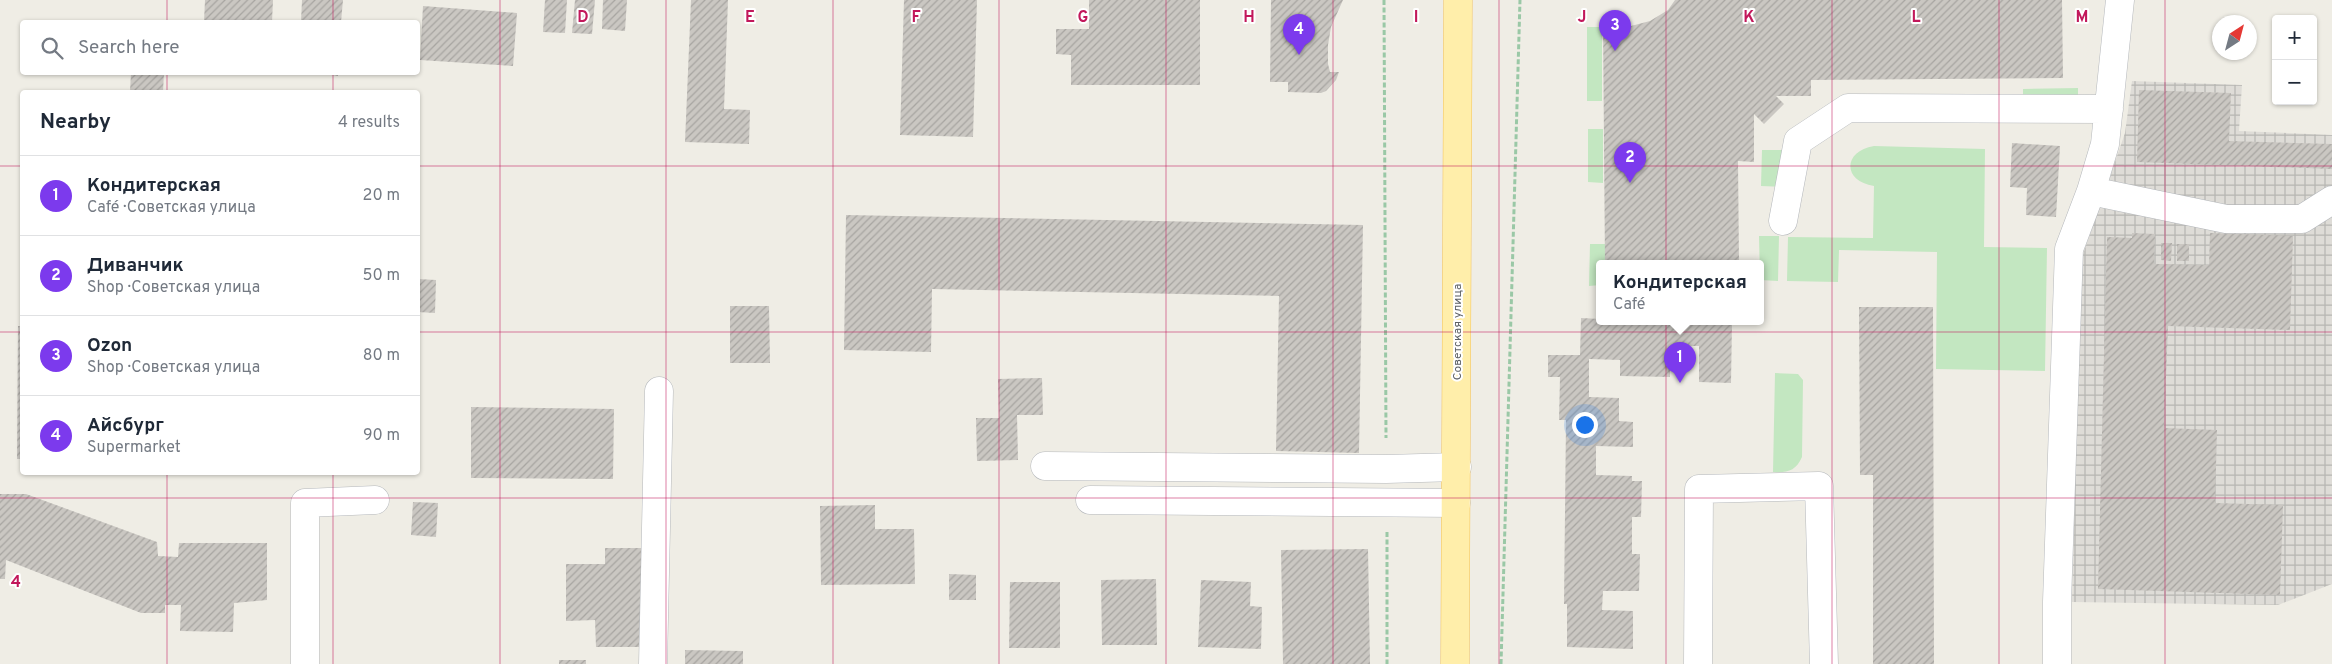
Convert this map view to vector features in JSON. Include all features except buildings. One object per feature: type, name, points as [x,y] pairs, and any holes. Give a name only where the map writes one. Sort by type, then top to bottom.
[{"type":"main road","name":"Советская улица","points":[[1455,664],[1458,0]]},
{"type":"lane","points":[[2057,664],[2057,602],[2069,249],[2091,192],[2104,144],[2120,0]]},
{"type":"lane","points":[[1783,220],[1798,141],[1848,108],[2109,109]]},
{"type":"lane","points":[[2091,192],[2226,219],[2302,219],[2332,200]]},
{"type":"lane","points":[[653,664],[659,391]]},
{"type":"lane","points":[[1045,466],[1386,469],[1457,467]]},
{"type":"lane","points":[[1698,664],[1699,489],[1819,486],[1824,664]]},
{"type":"lane","points":[[305,664],[305,502],[375,500]]},
{"type":"lane","points":[[1090,500],[1456,504]]},
{"type":"path","points":[[1384,0],[1386,469]]},
{"type":"path","points":[[1502,664],[1520,0]]},
{"type":"path","points":[[1386,504],[1387,664]]},
{"type":"shaded area","points":[[2132,81],[2242,85],[2239,131],[2332,135],[2332,584],[2278,605],[2072,602],[2081,260],[2125,133]]},
{"type":"green space","points":[[1587,27],[1602,27],[1602,101],[1587,101]]},
{"type":"green space","points":[[2078,88],[2078,106],[2023,108],[2023,89]]},
{"type":"green space","points":[[1588,129],[1603,129],[1603,183],[1588,182]]},
{"type":"green space","points":[[1874,146],[1985,149],[1984,247],[2047,248],[2045,371],[1936,369],[1937,252],[1839,250],[1838,282],[1787,281],[1788,237],[1873,238],[1874,186],[1856,178],[1850,166],[1856,154]]},
{"type":"green space","points":[[1762,150],[1790,150],[1790,187],[1761,186]]},
{"type":"green space","points":[[1759,236],[1779,236],[1778,281],[1764,280],[1764,260],[1760,260]]},
{"type":"green space","points":[[1590,244],[1605,244],[1605,260],[1596,260],[1596,285],[1589,286]]},
{"type":"green space","points":[[1775,373],[1798,374],[1803,380],[1802,457],[1794,468],[1783,472],[1773,472]]},
{"type":"place","name":"Ozon","points":[[1615,51]]},
{"type":"place","name":"Айсбург","points":[[1299,55]]},
{"type":"place","name":"Диванчик","points":[[1630,183]]},
{"type":"place","name":"Кондитерская","points":[[1680,383]]}]
